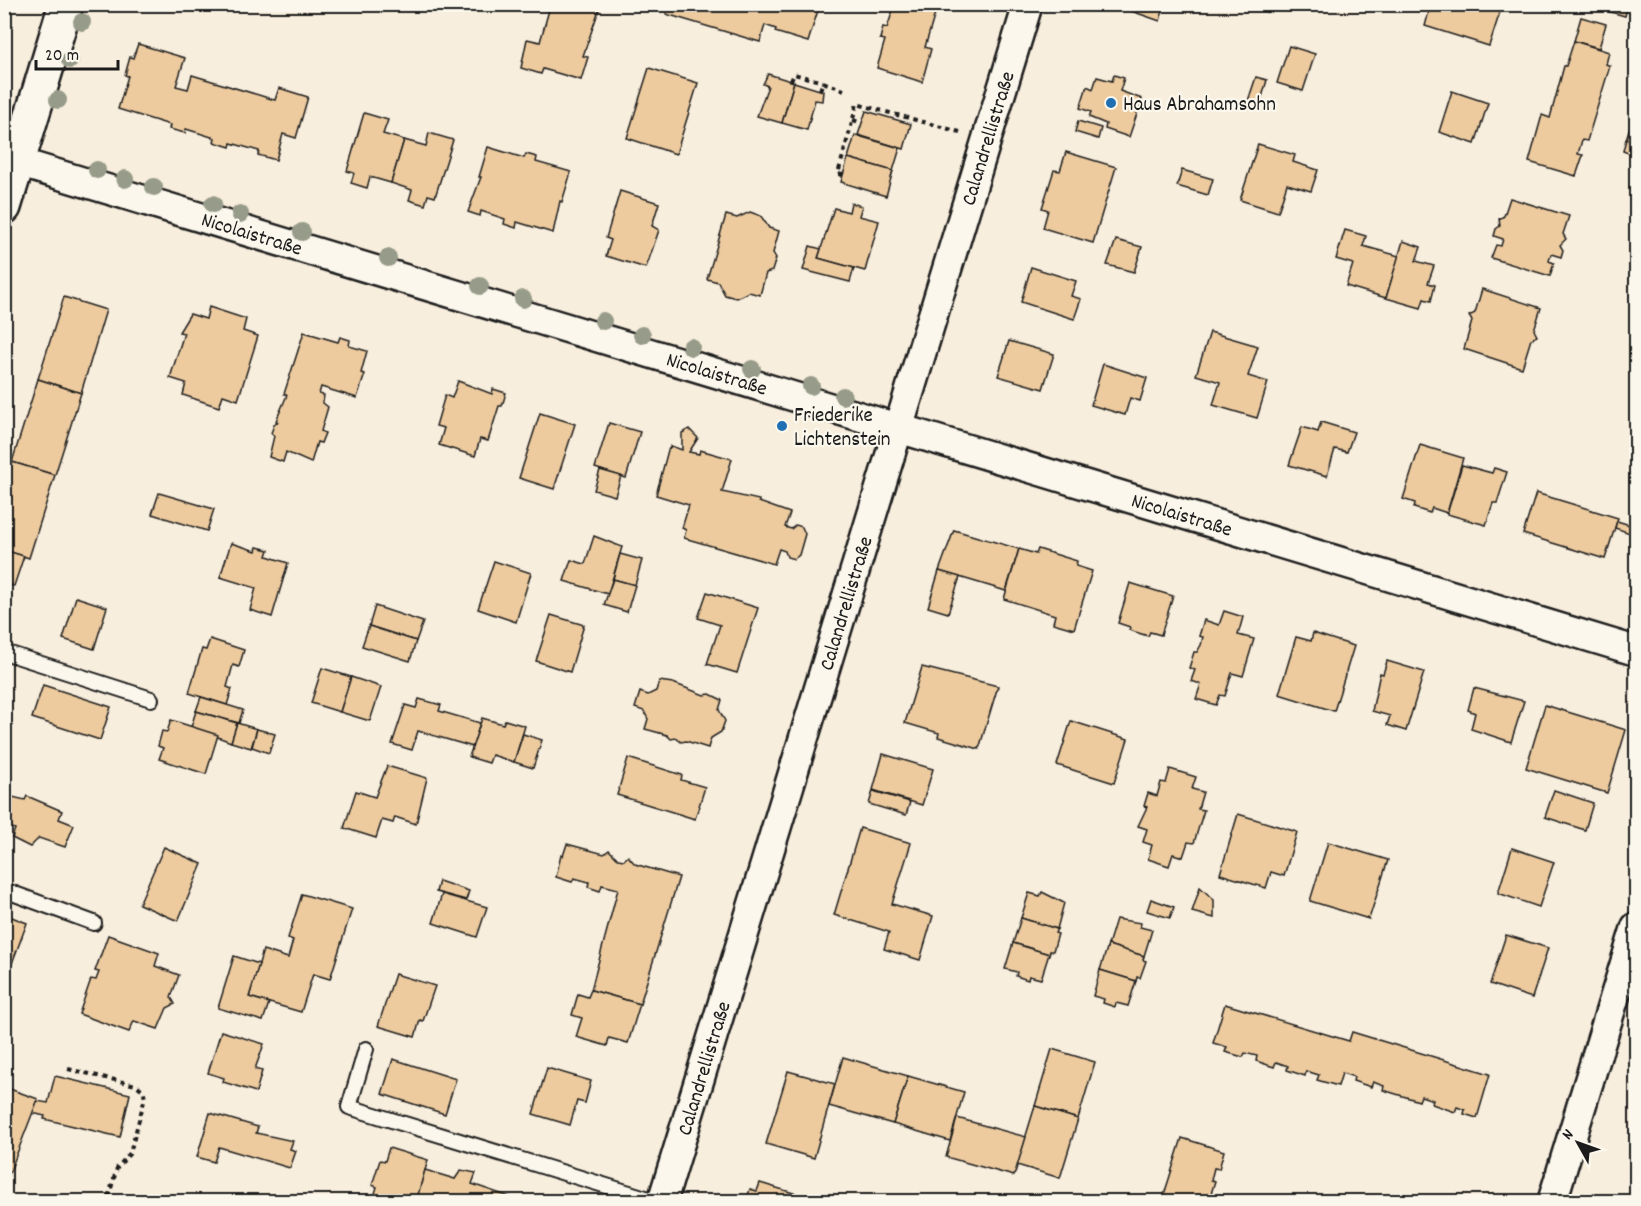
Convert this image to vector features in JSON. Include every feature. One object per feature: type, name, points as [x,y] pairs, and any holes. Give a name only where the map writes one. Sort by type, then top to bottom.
[{"type":"street","points":[[4,207],[11,160],[66,4]]},
{"type":"street","name":"Calandrellistraße","points":[[661,1202],[1028,4]]},
{"type":"street","name":"Nicolaistraße","points":[[11,160],[1636,651]]},
{"type":"street","points":[[1552,1202],[1636,927]]},
{"type":"lane","points":[[4,652],[151,699]]},
{"type":"lane","points":[[4,890],[94,923]]},
{"type":"lane","name":"Calandrellistraße","points":[[366,1049],[349,1107],[661,1202]]},
{"type":"path","points":[[791,81],[794,74],[844,90]]},
{"type":"path","points":[[820,90],[823,82]]},
{"type":"path","points":[[843,175],[838,174],[857,104],[962,133]]},
{"type":"path","points":[[853,120],[862,123]]},
{"type":"path","points":[[844,148],[850,150]]},
{"type":"path","points":[[68,1069],[136,1085],[143,1090],[145,1098],[130,1153],[117,1168],[107,1202]]},
{"type":"building","points":[[546,4],[601,4],[583,56],[588,57],[581,80],[543,69],[541,74],[521,68],[527,39],[540,42],[549,10],[545,9]]},
{"type":"building","points":[[669,4],[820,4],[808,42],[775,32],[776,29],[765,25],[760,42],[666,14]]},
{"type":"building","points":[[895,4],[928,4],[937,7],[925,47],[931,49],[922,82],[877,68],[885,40],[880,39],[883,27],[887,28]]},
{"type":"building","points":[[1111,4],[1165,4],[1160,21]]},
{"type":"building","points":[[1243,4],[1270,4],[1267,12]]},
{"type":"building","points":[[1431,4],[1502,6],[1489,46],[1425,26]]},
{"type":"building","points":[[1597,4],[1628,4],[1625,16],[1596,8]]},
{"type":"building","points":[[1581,17],[1606,24],[1599,48],[1574,41]]},
{"type":"building","points":[[1574,41],[1609,52],[1606,64],[1610,66],[1587,141],[1582,140],[1578,154],[1583,155],[1576,176],[1529,162],[1542,115],[1550,118],[1564,66],[1566,66]]},
{"type":"building","points":[[138,44],[185,58],[176,86],[188,89],[192,75],[275,100],[279,88],[308,97],[296,138],[283,134],[276,160],[258,155],[259,151],[231,143],[230,147],[214,142],[215,138],[186,129],[185,133],[169,129],[170,125],[118,109],[128,76],[125,75],[130,57],[133,58]]},
{"type":"building","points":[[1289,46],[1315,54],[1303,91],[1277,83]]},
{"type":"building","points":[[649,68],[698,83],[676,154],[627,138]]},
{"type":"building","points":[[768,74],[794,82],[782,123],[757,116],[768,86],[763,84]]},
{"type":"building","name":"Haus Abrahamsohn","points":[[1114,75],[1124,78],[1120,91],[1142,99],[1129,137],[1105,129],[1106,124],[1089,117],[1091,112],[1080,108],[1087,86],[1093,89],[1097,77],[1112,81]]},
{"type":"building","points":[[1256,77],[1267,80],[1260,104],[1248,101]]},
{"type":"building","points":[[794,82],[823,91],[822,101],[815,100],[807,130],[782,123]]},
{"type":"building","points":[[1452,91],[1488,103],[1475,144],[1439,132]]},
{"type":"building","points":[[866,111],[911,124],[904,149],[858,135]]},
{"type":"building","points":[[364,113],[388,120],[383,134],[404,140],[391,183],[370,177],[367,188],[351,183],[354,173],[347,171]]},
{"type":"building","points":[[1078,121],[1101,128],[1098,139],[1075,132]]},
{"type":"building","points":[[1631,124],[1636,126],[1636,142],[1626,139]]},
{"type":"building","points":[[429,133],[453,140],[435,197],[428,195],[425,205],[409,200],[412,190],[391,183],[404,140],[426,146]]},
{"type":"building","points":[[855,135],[900,148],[893,171],[848,158]]},
{"type":"building","points":[[1626,139],[1636,142],[1636,156],[1623,151]]},
{"type":"building","points":[[1258,144],[1295,155],[1293,162],[1318,170],[1311,191],[1287,184],[1278,212],[1240,200]]},
{"type":"building","points":[[488,147],[524,158],[526,154],[537,157],[536,162],[571,172],[562,202],[560,201],[553,233],[517,222],[516,228],[504,224],[505,219],[481,211],[480,216],[468,212],[481,177],[479,177]]},
{"type":"building","points":[[1066,152],[1116,167],[1093,243],[1043,228],[1048,210],[1042,208],[1054,170],[1060,171]]},
{"type":"building","points":[[848,158],[893,171],[886,196],[841,182]]},
{"type":"building","points":[[1182,170],[1213,179],[1208,195],[1177,186]]},
{"type":"building","points":[[620,191],[659,203],[652,226],[659,230],[646,268],[606,256],[611,240],[606,238]]},
{"type":"building","points":[[1510,198],[1569,216],[1563,234],[1566,239],[1560,245],[1563,250],[1561,257],[1551,254],[1549,261],[1554,263],[1550,276],[1491,258],[1496,245],[1501,246],[1503,239],[1494,236],[1496,229],[1500,226],[1499,219],[1504,216]]},
{"type":"building","points":[[851,203],[862,206],[859,216],[879,221],[865,271],[818,258],[834,208],[849,212]]},
{"type":"building","points":[[750,212],[761,216],[769,228],[779,231],[773,253],[776,258],[772,271],[766,273],[760,295],[749,292],[736,298],[725,295],[718,282],[707,279],[726,215],[737,218]]},
{"type":"building","points":[[1345,230],[1366,236],[1363,246],[1399,256],[1386,298],[1346,286],[1353,264],[1336,259]]},
{"type":"building","points":[[1116,240],[1142,247],[1134,272],[1107,265]]},
{"type":"building","points":[[1403,241],[1421,247],[1416,261],[1434,266],[1428,283],[1435,285],[1431,301],[1424,299],[1421,308],[1386,298]]},
{"type":"building","points":[[810,246],[821,249],[818,258],[854,268],[850,282],[803,270]]},
{"type":"building","points":[[1031,267],[1076,281],[1071,296],[1081,299],[1074,319],[1021,302]]},
{"type":"building","points":[[1482,289],[1541,308],[1534,330],[1537,336],[1531,339],[1522,368],[1464,349],[1472,321],[1469,316],[1475,313]]},
{"type":"building","points":[[64,297],[106,310],[81,393],[38,379]]},
{"type":"building","points":[[209,307],[246,319],[243,331],[258,336],[238,400],[223,395],[219,407],[183,395],[186,383],[170,378],[184,333],[179,332],[190,314],[206,319]]},
{"type":"building","points":[[304,332],[338,342],[340,337],[350,340],[349,346],[367,351],[361,373],[365,374],[357,398],[321,387],[319,394],[324,395],[323,403],[328,407],[321,431],[325,433],[321,443],[317,442],[311,463],[286,452],[283,462],[269,457],[274,436],[271,433],[278,422],[276,421],[287,395],[284,394]]},
{"type":"building","points":[[1210,332],[1258,346],[1248,376],[1268,382],[1257,418],[1213,405],[1220,382],[1196,375]]},
{"type":"building","points":[[1009,341],[1054,354],[1043,389],[998,376]]},
{"type":"building","points":[[1103,364],[1147,378],[1140,401],[1130,398],[1125,415],[1091,405]]},
{"type":"building","points":[[38,379],[81,393],[55,475],[12,462]]},
{"type":"building","points":[[458,381],[492,394],[493,389],[506,393],[502,406],[499,406],[488,441],[480,439],[475,456],[439,445],[444,428],[436,426],[445,395],[452,398]]},
{"type":"building","points":[[540,413],[575,424],[554,489],[519,478]]},
{"type":"building","points":[[1321,422],[1354,432],[1347,452],[1335,449],[1327,476],[1289,465],[1302,427],[1318,432]]},
{"type":"building","points":[[609,423],[640,432],[626,478],[595,468]]},
{"type":"building","points":[[689,429],[698,438],[689,452],[699,454],[700,450],[732,459],[722,492],[759,500],[759,502],[790,513],[785,527],[791,529],[796,525],[802,527],[805,534],[799,555],[794,559],[787,557],[785,551],[779,549],[774,564],[684,538],[686,530],[682,528],[689,505],[656,495],[668,450],[671,446],[682,450],[682,433]]},
{"type":"building","points":[[1420,445],[1463,458],[1447,513],[1432,508],[1430,513],[1414,508],[1415,503],[1403,499]]},
{"type":"building","points":[[12,462],[55,475],[29,558],[4,550],[4,487]]},
{"type":"building","points":[[1462,465],[1492,473],[1494,468],[1507,472],[1497,503],[1493,503],[1486,525],[1447,514]]},
{"type":"building","points":[[600,470],[621,476],[615,496],[594,490]]},
{"type":"building","points":[[159,493],[214,509],[207,531],[152,514]]},
{"type":"building","points":[[1536,493],[1618,518],[1605,559],[1523,534]]},
{"type":"building","points":[[1636,513],[1636,535],[1615,528],[1617,521],[1633,526]]},
{"type":"building","points":[[954,530],[1019,549],[1006,591],[939,571]]},
{"type":"building","points":[[594,536],[622,547],[608,594],[564,581],[571,560],[585,564]]},
{"type":"building","points":[[231,543],[256,551],[257,547],[269,550],[267,556],[288,563],[272,617],[250,610],[256,588],[220,577]]},
{"type":"building","points":[[1019,549],[1036,554],[1038,549],[1077,561],[1076,566],[1092,571],[1074,629],[1053,623],[1055,615],[1004,599]]},
{"type":"building","points":[[4,550],[24,556],[14,586],[4,584]]},
{"type":"building","points":[[620,554],[642,560],[635,585],[613,579]]},
{"type":"building","points":[[494,561],[531,573],[516,622],[478,609]]},
{"type":"building","points":[[939,571],[960,577],[948,613],[928,607]]},
{"type":"building","points":[[613,579],[635,585],[627,612],[604,605]]},
{"type":"building","points":[[1130,583],[1173,596],[1161,635],[1150,632],[1148,636],[1129,630],[1130,627],[1118,623]]},
{"type":"building","points":[[707,592],[758,608],[737,673],[707,664],[720,625],[698,618]]},
{"type":"building","points":[[76,597],[107,607],[94,649],[63,639]]},
{"type":"building","points":[[375,606],[423,622],[416,641],[369,626]]},
{"type":"building","points":[[1224,611],[1243,617],[1238,635],[1254,639],[1243,676],[1232,673],[1225,696],[1220,695],[1216,705],[1196,699],[1201,684],[1191,681],[1195,670],[1189,668],[1194,652],[1197,652],[1201,645],[1203,637],[1199,636],[1204,620],[1219,625]]},
{"type":"building","points":[[551,615],[584,625],[570,672],[536,661]]},
{"type":"building","points":[[369,626],[416,641],[410,661],[362,646]]},
{"type":"building","points":[[1313,633],[1354,646],[1334,711],[1279,694],[1296,637],[1311,641]]},
{"type":"building","points":[[210,639],[244,650],[239,667],[233,665],[227,687],[232,689],[227,705],[189,693],[202,649],[206,650]]},
{"type":"building","points":[[1387,661],[1424,672],[1406,731],[1387,725],[1390,716],[1372,711],[1380,673],[1383,674]]},
{"type":"building","points":[[922,667],[998,686],[979,749],[938,737],[939,733],[905,723]]},
{"type":"building","points":[[322,668],[351,677],[340,712],[311,703]]},
{"type":"building","points":[[351,677],[381,687],[370,721],[340,712]]},
{"type":"building","points":[[659,681],[673,683],[704,695],[710,694],[722,700],[719,710],[725,721],[721,732],[711,738],[708,748],[686,741],[681,742],[676,738],[671,739],[667,735],[645,729],[648,719],[644,711],[635,708],[640,692],[648,695],[656,691]]},
{"type":"building","points":[[43,685],[111,707],[100,740],[32,718]]},
{"type":"building","points":[[1474,688],[1524,701],[1511,742],[1471,729],[1475,713],[1468,710]]},
{"type":"building","points":[[201,697],[243,710],[239,723],[196,711]]},
{"type":"building","points":[[419,699],[441,705],[439,711],[480,723],[473,747],[418,731],[412,750],[392,744],[405,705],[416,708]]},
{"type":"building","points":[[1545,705],[1626,730],[1607,793],[1526,768]]},
{"type":"building","points":[[196,711],[237,723],[231,742],[191,727]]},
{"type":"building","points":[[482,718],[503,724],[505,720],[525,726],[514,762],[492,755],[489,763],[469,757]]},
{"type":"building","points":[[171,720],[218,735],[206,774],[159,759],[163,748],[158,746],[162,731],[167,732]]},
{"type":"building","points":[[1071,721],[1128,739],[1114,783],[1057,765]]},
{"type":"building","points":[[237,723],[257,729],[251,748],[231,742]]},
{"type":"building","points":[[257,729],[275,734],[269,753],[252,747]]},
{"type":"building","points":[[523,734],[542,740],[533,768],[514,762]]},
{"type":"building","points":[[883,754],[933,769],[922,805],[873,790]]},
{"type":"building","points":[[628,758],[682,775],[681,780],[705,787],[695,819],[617,795]]},
{"type":"building","points":[[387,766],[427,778],[416,824],[395,817],[393,823],[382,820],[376,838],[344,828],[356,791],[375,797]]},
{"type":"building","points":[[1170,769],[1196,777],[1192,789],[1203,792],[1198,809],[1204,810],[1194,843],[1188,842],[1183,857],[1173,854],[1169,866],[1148,859],[1152,845],[1143,842],[1147,829],[1138,826],[1147,807],[1144,806],[1148,793],[1157,796],[1161,782],[1166,783]]},
{"type":"building","points":[[1554,790],[1593,803],[1585,830],[1545,817]]},
{"type":"building","points":[[873,791],[910,802],[906,815],[869,804]]},
{"type":"building","points":[[4,795],[25,800],[27,796],[62,811],[59,819],[74,825],[65,847],[39,838],[30,847],[12,838],[15,829],[4,825]]},
{"type":"building","points":[[1238,814],[1297,832],[1284,876],[1271,872],[1266,888],[1220,874]]},
{"type":"building","points":[[860,828],[911,843],[892,904],[933,916],[920,960],[884,949],[889,932],[834,915]]},
{"type":"building","points":[[1328,842],[1388,860],[1369,919],[1310,901]]},
{"type":"building","points":[[567,844],[604,854],[609,850],[618,859],[624,860],[628,856],[635,864],[679,877],[640,1004],[591,990],[618,889],[602,885],[600,891],[588,887],[589,882],[574,878],[572,882],[556,877],[561,855],[563,856]]},
{"type":"building","points":[[164,847],[202,864],[178,921],[139,904]]},
{"type":"building","points":[[1512,848],[1554,862],[1539,907],[1498,893]]},
{"type":"building","points":[[439,881],[469,891],[466,900],[436,892]]},
{"type":"building","points":[[1200,887],[1214,900],[1214,918],[1192,912]]},
{"type":"building","points":[[1042,892],[1064,903],[1057,929],[1021,918],[1029,893],[1040,896]]},
{"type":"building","points":[[302,894],[352,909],[330,979],[313,974],[301,1012],[249,997],[263,950],[288,958],[293,940],[288,938]]},
{"type":"building","points":[[442,894],[487,907],[477,937],[433,923]]},
{"type":"building","points":[[1151,899],[1174,907],[1170,918],[1147,911]]},
{"type":"building","points":[[4,914],[27,923],[7,977],[4,977]]},
{"type":"building","points":[[1021,918],[1057,929],[1055,933],[1058,934],[1053,951],[1049,954],[1013,943]]},
{"type":"building","points":[[1116,919],[1141,923],[1140,927],[1152,930],[1144,956],[1108,945]]},
{"type":"building","points":[[108,935],[159,953],[155,966],[179,975],[171,997],[175,1004],[167,1008],[158,1029],[134,1021],[129,1032],[79,1014],[91,979],[96,980],[99,972],[95,971]]},
{"type":"building","points":[[1506,935],[1548,948],[1532,998],[1490,984]]},
{"type":"building","points":[[1013,943],[1049,954],[1041,979],[1029,976],[1028,980],[1016,976],[1017,972],[1005,969]]},
{"type":"building","points":[[1108,945],[1144,956],[1143,960],[1146,961],[1140,978],[1137,977],[1136,981],[1100,970]]},
{"type":"building","points":[[234,956],[259,964],[249,997],[269,1003],[263,1021],[218,1008]]},
{"type":"building","points":[[1100,970],[1136,981],[1128,1006],[1116,1003],[1115,1007],[1103,1003],[1104,999],[1093,996]]},
{"type":"building","points":[[395,974],[435,986],[415,1037],[378,1026]]},
{"type":"building","points":[[591,990],[640,1004],[628,1043],[609,1038],[607,1046],[576,1037],[582,1018],[572,1015],[578,994],[588,997]]},
{"type":"building","points":[[1225,1004],[1349,1041],[1352,1032],[1490,1074],[1477,1118],[1464,1114],[1465,1110],[1457,1107],[1455,1112],[1432,1104],[1433,1100],[1421,1096],[1419,1101],[1383,1090],[1384,1086],[1373,1082],[1371,1087],[1353,1081],[1354,1077],[1342,1073],[1338,1086],[1317,1080],[1319,1075],[1306,1071],[1305,1076],[1287,1070],[1288,1066],[1276,1062],[1274,1067],[1256,1061],[1257,1056],[1245,1053],[1243,1057],[1225,1052],[1227,1047],[1213,1043]]},
{"type":"building","points":[[221,1031],[264,1044],[255,1069],[262,1071],[256,1092],[223,1082],[224,1078],[208,1073]]},
{"type":"building","points":[[1052,1049],[1095,1062],[1078,1119],[1035,1106]]},
{"type":"building","points":[[843,1057],[908,1076],[893,1124],[829,1106]]},
{"type":"building","points":[[393,1059],[456,1079],[445,1114],[382,1094]]},
{"type":"building","points":[[547,1068],[591,1081],[585,1103],[577,1101],[570,1125],[533,1114]]},
{"type":"building","points":[[788,1071],[835,1084],[814,1158],[766,1144]]},
{"type":"building","points":[[55,1076],[130,1094],[120,1137],[44,1119],[45,1116],[32,1113],[37,1101],[48,1103]]},
{"type":"building","points":[[908,1076],[964,1092],[950,1141],[893,1124]]},
{"type":"building","points":[[4,1087],[38,1099],[4,1187]]},
{"type":"building","points":[[1035,1106],[1078,1119],[1060,1178],[1017,1165]]},
{"type":"building","points":[[210,1113],[258,1127],[256,1133],[293,1141],[290,1149],[296,1151],[290,1168],[219,1147],[214,1162],[197,1157]]},
{"type":"building","points":[[957,1118],[1026,1137],[1014,1176],[946,1157]]},
{"type":"building","points":[[1182,1138],[1224,1151],[1219,1169],[1214,1168],[1211,1180],[1215,1181],[1209,1200],[1162,1201]]},
{"type":"building","points":[[389,1148],[428,1160],[416,1202],[373,1200],[377,1187],[372,1185],[380,1160],[385,1161]]},
{"type":"building","points":[[425,1170],[455,1179],[461,1170],[476,1173],[472,1184],[524,1202],[416,1202]]},
{"type":"building","points":[[760,1183],[807,1197],[805,1202],[746,1202],[750,1189],[757,1191]]},
{"type":"place","name":"Haus Abrahamsohn","points":[[1111,103]]},
{"type":"place","name":"Friederike Lichtenstein","points":[[782,426]]}]
